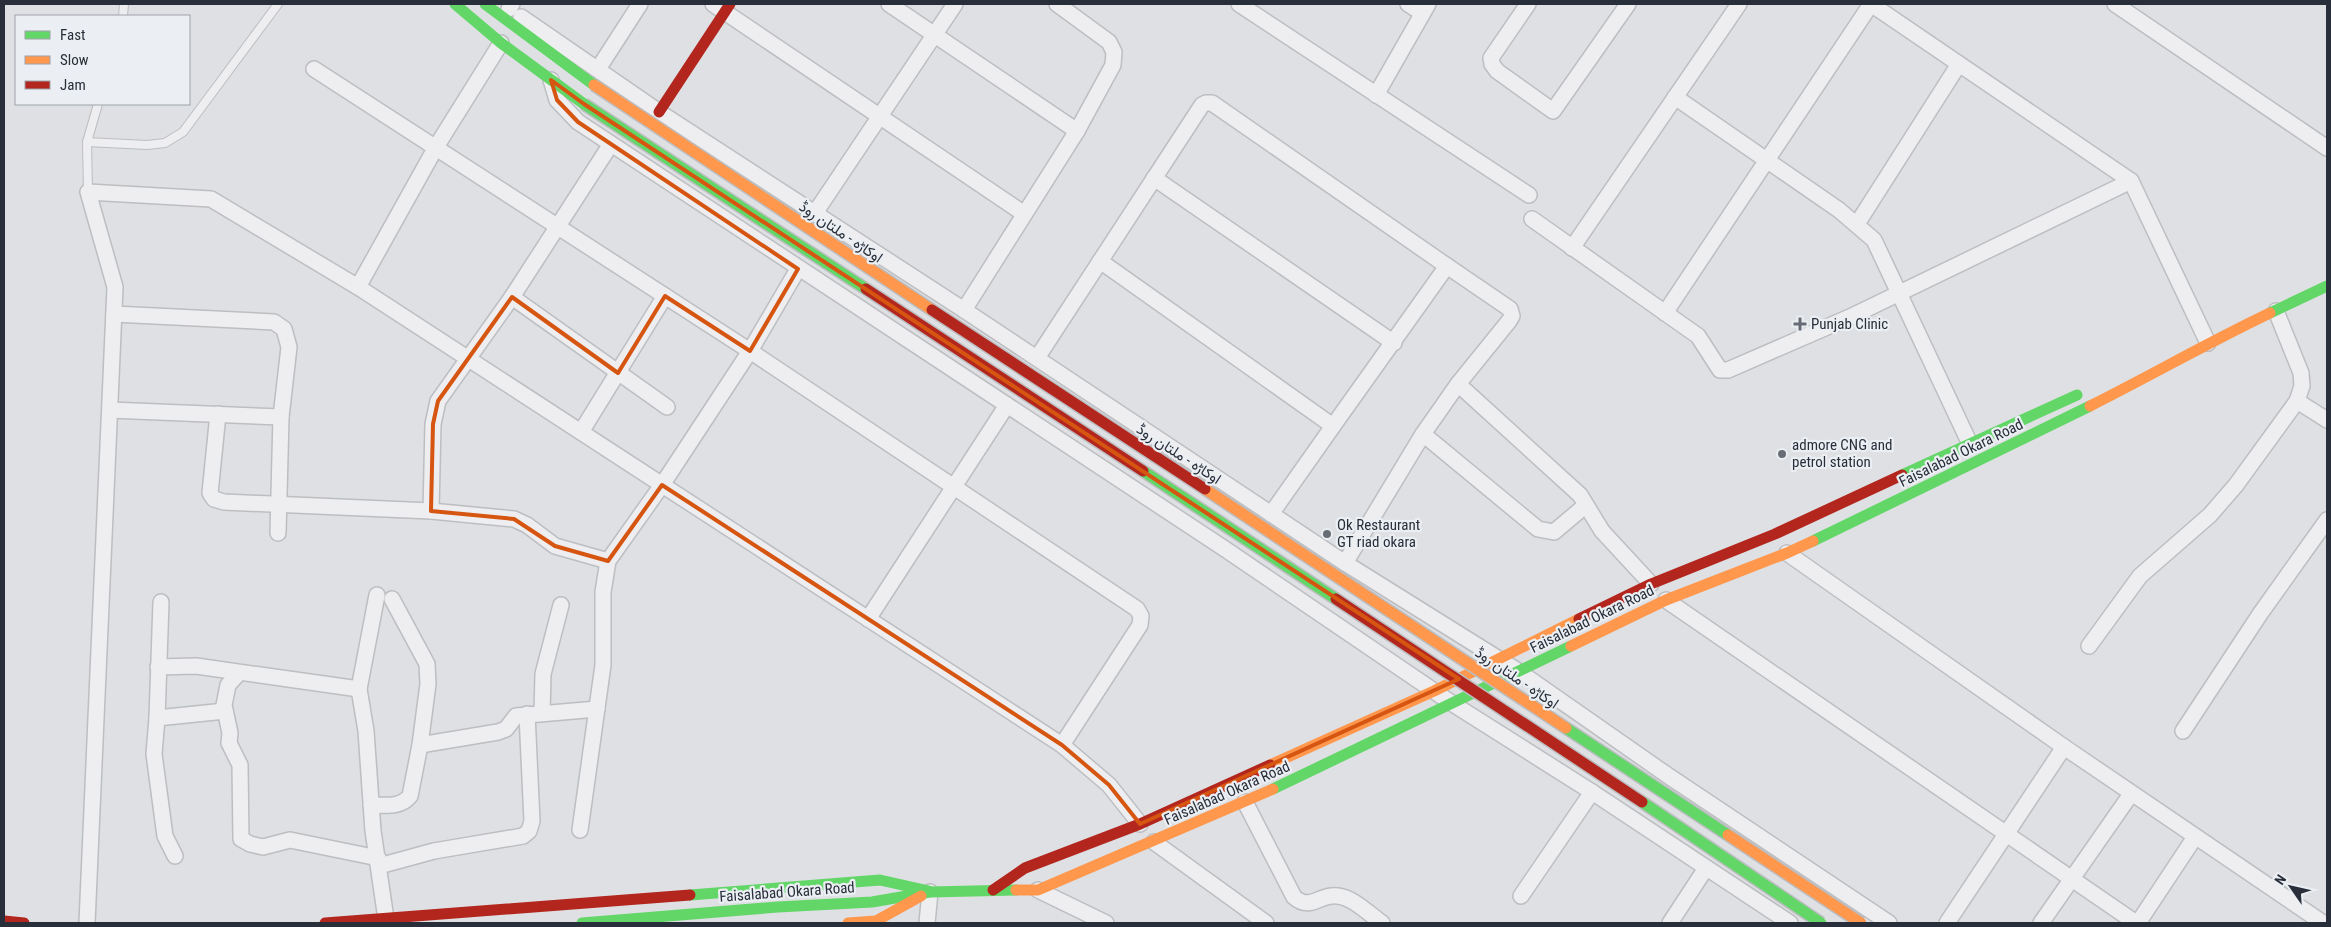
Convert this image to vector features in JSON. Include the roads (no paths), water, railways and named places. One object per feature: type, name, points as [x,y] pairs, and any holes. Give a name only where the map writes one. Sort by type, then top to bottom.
[{"type":"main road","points":[[455,4],[501,43],[584,104],[1466,684],[1821,923]]},
{"type":"main road","name":"اوکاڑہ - ملتان روڈ","points":[[486,4],[594,85],[952,324],[1263,527],[1861,923]]},
{"type":"main road","points":[[659,112],[722,7]]},
{"type":"main road","name":"Faisalabad Okara Road","points":[[582,923],[778,907],[872,902],[930,892],[1038,890],[1245,802],[1453,704],[1666,600],[1786,553],[2004,449],[2170,366],[2202,346],[2327,286]]},
{"type":"main road","name":"Faisalabad Okara Road","points":[[2130,372],[2165,356],[2202,346]]},
{"type":"main road","name":"Faisalabad Okara Road","points":[[993,890],[1025,868],[1140,824],[1434,691],[1651,584],[1775,534],[2085,392]]},
{"type":"main road","points":[[325,923],[880,880],[930,892]]},
{"type":"main road","points":[[848,923],[876,921],[930,892]]},
{"type":"main road","points":[[4,922],[24,923]]},
{"type":"street","points":[[598,69],[640,4]]},
{"type":"street","points":[[889,4],[1077,131]]},
{"type":"street","points":[[815,213],[955,4]]},
{"type":"street","points":[[964,310],[1023,213],[1077,131],[1113,65],[1114,52],[1109,42],[1057,4]]},
{"type":"street","points":[[1239,4],[1529,196]]},
{"type":"street","points":[[1376,95],[1425,8],[1408,4]]},
{"type":"street","points":[[1528,4],[1491,58],[1492,64],[1497,71],[1553,111],[1628,4]]},
{"type":"street","points":[[1572,248],[1739,4]]},
{"type":"street","points":[[1665,313],[1871,4],[2130,181],[2202,346]]},
{"type":"street","points":[[2115,4],[2327,148]]},
{"type":"street","points":[[506,5],[659,112],[964,310],[1345,563],[1500,659],[1670,777],[1889,923]]},
{"type":"street","points":[[722,7],[880,117],[1023,213]]},
{"type":"street","points":[[358,288],[436,147],[501,43]]},
{"type":"street","points":[[1858,224],[1959,64]]},
{"type":"street","points":[[314,69],[750,351],[1137,609],[1141,616],[1140,625],[1062,745]]},
{"type":"street","points":[[551,80],[557,100],[570,115],[611,144],[1007,405],[1453,704],[1592,792],[1790,923]]},
{"type":"street","points":[[1675,98],[1858,224],[1874,240],[1970,444]]},
{"type":"street","points":[[1037,358],[1202,106],[1206,103],[1212,103],[1510,309],[1512,316],[1458,384],[1423,434],[1345,563]]},
{"type":"street","points":[[431,511],[433,424],[438,401],[512,298],[556,226],[611,144]]},
{"type":"street","points":[[1154,178],[1394,342]]},
{"type":"street","points":[[1532,220],[1698,336],[1720,370],[1728,370],[1900,293],[2130,181]]},
{"type":"street","points":[[87,923],[115,287],[88,192],[211,199],[358,288],[469,359],[1062,745],[1109,785],[1140,824]]},
{"type":"street","points":[[1100,262],[1333,426]]},
{"type":"street","points":[[1271,514],[1447,266]]},
{"type":"street","points":[[580,830],[603,665],[603,592],[608,561],[662,485],[750,351],[798,269]]},
{"type":"street","points":[[580,432],[665,296]]},
{"type":"street","points":[[512,298],[667,407]]},
{"type":"street","points":[[2089,646],[2140,576],[2210,515],[2236,485],[2297,401],[2302,386],[2302,373],[2276,312]]},
{"type":"street","points":[[114,314],[274,322],[284,329],[289,347],[282,417],[278,534]]},
{"type":"street","points":[[1458,384],[1580,495],[1602,532],[1651,584]]},
{"type":"street","points":[[2297,401],[2327,420]]},
{"type":"street","points":[[868,619],[1007,405]]},
{"type":"street","points":[[110,410],[282,417]]},
{"type":"street","points":[[218,414],[210,493],[214,499],[224,502],[431,511],[514,519],[527,525],[555,546],[608,561]]},
{"type":"street","points":[[1423,434],[1538,529],[1554,532],[1586,505]]},
{"type":"street","points":[[2183,731],[2260,614],[2327,520]]},
{"type":"street","points":[[1786,553],[2131,794],[2323,923]]},
{"type":"street","points":[[377,595],[360,689],[366,731],[371,805],[386,919]]},
{"type":"street","points":[[371,805],[400,805],[410,796],[420,745],[428,684],[427,664],[392,599]]},
{"type":"street","points":[[1666,600],[2006,835],[2137,923],[2195,837]]},
{"type":"street","points":[[161,602],[154,754],[165,836],[175,856]]},
{"type":"street","points":[[239,673],[228,685],[224,711],[228,721],[229,743],[240,764],[241,839],[250,844],[263,847],[290,840],[378,862],[523,836],[529,831],[532,821],[534,714],[561,606]]},
{"type":"street","points":[[158,668],[196,666],[360,689]]},
{"type":"street","points":[[420,745],[498,732],[506,729],[516,716],[597,709]]},
{"type":"street","points":[[157,718],[224,711]]},
{"type":"street","points":[[1947,923],[2064,747]]},
{"type":"street","points":[[1520,896],[1592,792]]},
{"type":"street","points":[[2041,923],[2131,794]]},
{"type":"street","points":[[1245,802],[1294,897],[1298,901],[1307,904],[1330,896],[1339,896],[1349,900],[1382,923]]},
{"type":"street","points":[[1154,842],[1266,923]]},
{"type":"street","points":[[1670,923],[1706,868]]},
{"type":"street","points":[[1038,890],[1106,923]]},
{"type":"street","points":[[927,923],[930,892]]},
{"type":"lane","points":[[87,142],[147,145],[165,143],[183,132],[278,4]]},
{"type":"lane","points":[[88,192],[87,142],[98,105]]},
{"type":"place","name":"Punjab Clinic","points":[[1800,324]]},
{"type":"place","name":"admore CNG and petrol station","points":[[1782,454]]},
{"type":"place","name":"Ok Restaurant GT riad okara","points":[[1327,534]]}]
